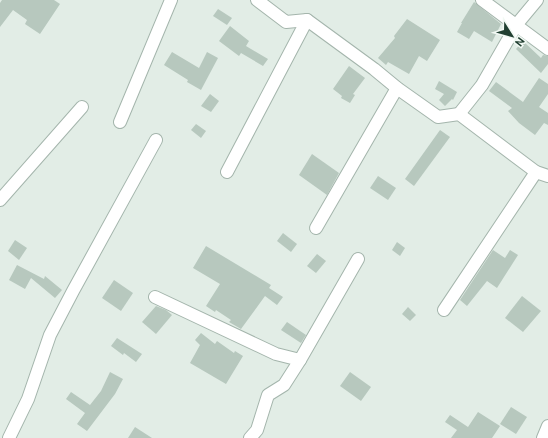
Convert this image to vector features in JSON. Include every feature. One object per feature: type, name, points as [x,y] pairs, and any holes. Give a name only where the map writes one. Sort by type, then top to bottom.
[{"type":"street","points":[[120,122],[172,0]]},
{"type":"street","points":[[258,0],[286,22],[307,20],[438,117],[459,114],[482,85],[517,24],[537,0]]},
{"type":"street","points":[[482,0],[517,24],[548,49]]},
{"type":"street","points":[[227,172],[307,20]]},
{"type":"street","points":[[316,228],[397,88]]},
{"type":"street","points":[[0,200],[82,107]]},
{"type":"street","points":[[459,114],[536,172],[548,176]]},
{"type":"street","points":[[10,438],[28,399],[50,335],[156,140]]},
{"type":"street","points":[[444,310],[536,172]]},
{"type":"street","points":[[250,438],[256,430],[268,395],[284,385],[358,259]]},
{"type":"street","points":[[155,297],[276,354],[300,360]]},
{"type":"street","points":[[543,438],[548,426]]},
{"type":"building","points":[[2,0],[54,0],[60,4],[40,34],[25,24],[27,20],[13,10],[0,27],[0,3]]},
{"type":"building","points":[[474,2],[501,24],[492,42],[474,31],[469,39],[457,32]]},
{"type":"building","points":[[218,9],[232,18],[227,25],[213,16]]},
{"type":"building","points":[[407,19],[440,40],[427,61],[419,56],[409,74],[388,62],[386,65],[378,58],[395,38],[394,36]]},
{"type":"building","points":[[230,26],[249,41],[246,46],[268,59],[263,66],[241,53],[239,56],[219,41]]},
{"type":"building","points":[[523,41],[541,58],[543,55],[548,56],[548,64],[541,73],[516,49]]},
{"type":"building","points":[[172,52],[199,68],[207,52],[218,58],[201,90],[187,82],[188,80],[164,65]]},
{"type":"building","points":[[349,66],[365,78],[353,94],[355,95],[350,103],[341,98],[342,96],[333,89]]},
{"type":"building","points":[[539,78],[548,84],[548,94],[539,107],[548,113],[548,125],[544,123],[535,135],[519,123],[508,111],[512,108],[489,91],[496,82],[523,102]]},
{"type":"building","points":[[439,81],[457,92],[453,100],[452,99],[445,106],[439,100],[444,94],[435,89]]},
{"type":"building","points":[[210,94],[219,101],[211,112],[201,106]]},
{"type":"building","points":[[196,124],[206,131],[201,138],[191,130]]},
{"type":"building","points":[[440,130],[450,137],[414,186],[405,179]]},
{"type":"building","points":[[312,154],[339,173],[327,195],[299,175]]},
{"type":"building","points":[[378,176],[396,188],[388,200],[370,188]]},
{"type":"building","points":[[283,233],[297,244],[291,252],[277,241]]},
{"type":"building","points":[[15,240],[27,248],[19,260],[8,251]]},
{"type":"building","points":[[397,242],[405,248],[400,256],[392,250]]},
{"type":"building","points":[[206,246],[271,285],[269,288],[283,297],[277,305],[265,296],[241,329],[229,322],[231,320],[216,310],[215,312],[206,306],[220,284],[193,268]]},
{"type":"building","points":[[493,250],[505,258],[510,250],[518,255],[497,288],[487,281],[467,306],[460,300]]},
{"type":"building","points":[[317,254],[326,261],[316,273],[307,266]]},
{"type":"building","points":[[17,265],[44,279],[45,276],[62,290],[55,298],[31,278],[25,289],[9,280]]},
{"type":"building","points":[[114,280],[133,293],[121,311],[102,298]]},
{"type":"building","points":[[522,296],[541,311],[523,332],[505,318]]},
{"type":"building","points":[[156,306],[166,310],[172,315],[156,334],[142,322]]},
{"type":"building","points":[[408,307],[416,315],[410,321],[402,314]]},
{"type":"building","points":[[287,322],[306,335],[301,343],[281,330]]},
{"type":"building","points":[[201,333],[215,344],[217,341],[234,353],[235,351],[243,356],[226,384],[190,363],[200,345],[195,340]]},
{"type":"building","points":[[117,338],[142,354],[136,362],[111,346]]},
{"type":"building","points":[[110,372],[123,379],[115,394],[87,431],[77,424],[85,413],[66,399],[71,392],[90,405],[101,391]]},
{"type":"building","points":[[350,372],[371,387],[361,401],[340,386]]},
{"type":"building","points":[[511,407],[527,417],[516,434],[500,424]]},
{"type":"building","points":[[478,412],[500,426],[492,438],[451,438],[457,430],[445,422],[450,415],[468,427]]},
{"type":"building","points":[[135,427],[152,438],[128,438]]}]
